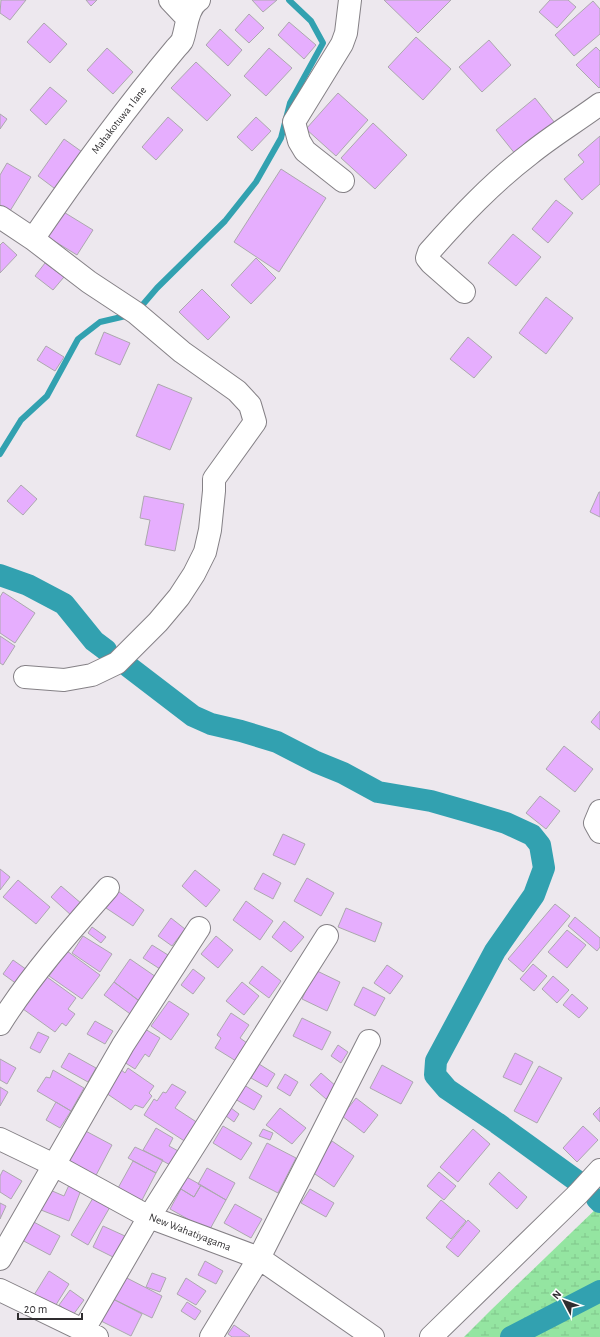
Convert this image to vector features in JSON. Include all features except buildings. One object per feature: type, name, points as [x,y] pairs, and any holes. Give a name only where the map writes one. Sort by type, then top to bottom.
[{"type":"street","points":[[170,0],[193,9]]},
{"type":"street","points":[[343,181],[305,151],[299,141],[294,122],[342,44],[346,33],[350,0]]},
{"type":"street","name":"Mahakotuwa 1 lane","points":[[33,239],[77,174],[181,42],[193,9]]},
{"type":"street","points":[[464,292],[431,263],[427,258],[429,252],[461,216],[496,182],[530,153],[600,104]]},
{"type":"street","points":[[0,216],[33,239],[88,282],[136,313],[182,352],[237,391],[250,405],[255,422],[214,479],[210,530],[205,552],[200,563],[179,597],[158,622],[117,663],[92,675],[64,680],[25,677]]},
{"type":"street","points":[[600,812],[596,823],[600,832]]},
{"type":"street","points":[[0,1024],[10,1008],[57,946],[108,888]]},
{"type":"street","points":[[0,1259],[123,1045],[199,928]]},
{"type":"street","points":[[0,1290],[90,1334],[149,1217],[327,936]]},
{"type":"street","points":[[211,1337],[259,1258],[369,1041]]},
{"type":"street","name":"New Wahatiyagama","points":[[0,1139],[54,1165],[149,1217],[259,1258],[373,1337]]},
{"type":"street","points":[[431,1337],[578,1194],[600,1170]]},
{"type":"green space","points":[[600,1205],[600,1337],[464,1337],[491,1310]]},
{"type":"waterway","points":[[139,309],[157,288],[225,221],[256,182],[281,138],[290,103],[323,43],[311,21],[289,0]]},
{"type":"waterway","points":[[0,454],[21,420],[47,396],[78,339],[100,322],[130,315]]},
{"type":"waterway","points":[[0,575],[28,585],[64,604],[94,641],[106,650]]},
{"type":"waterway","points":[[129,667],[193,716],[211,724],[277,742],[316,762],[343,773],[378,792],[431,801],[506,823],[532,835],[540,845],[544,868],[534,895],[495,951],[436,1061],[435,1075],[447,1089],[577,1181]]},
{"type":"waterway","points":[[597,1199],[600,1202]]},
{"type":"waterway","points":[[511,1337],[600,1291]]}]
